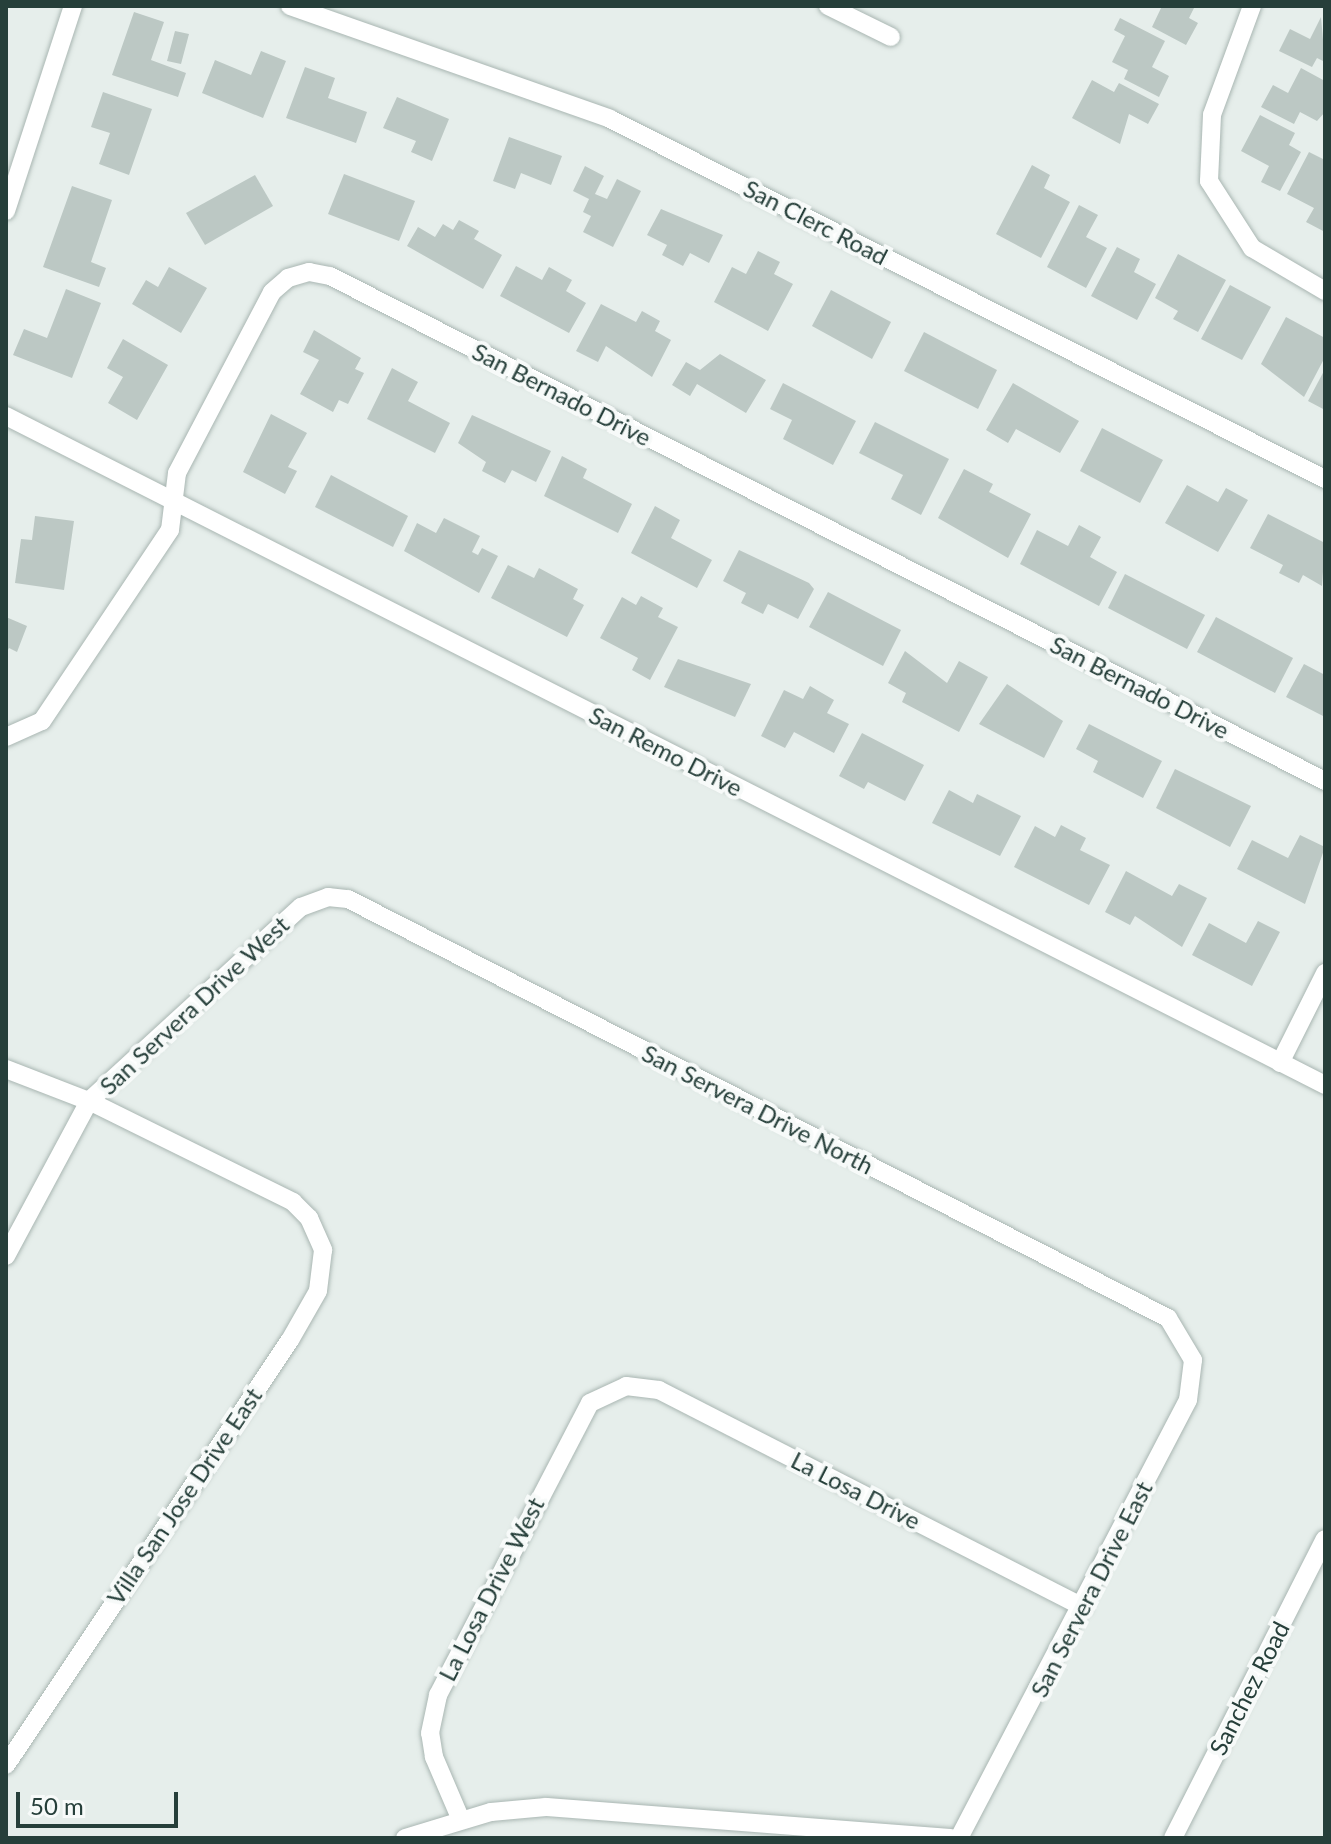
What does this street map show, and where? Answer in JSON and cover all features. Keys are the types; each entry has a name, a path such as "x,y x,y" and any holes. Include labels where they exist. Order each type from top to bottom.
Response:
{"street":[{"path":"6,211 73,6"},
{"name":"San Clerc Road","path":"290,6 610,119 1325,479"},
{"path":"828,6 891,37"},
{"path":"1252,6 1212,115 1209,181 1232,224 1269,261 1325,291"},
{"name":"San Bernado Drive","path":"6,737 42,721 170,530 177,473 272,292 288,278 330,276 1325,781"},
{"name":"San Remo Drive","path":"6,416 1325,1085"},
{"name":"San Servera Drive West","path":"6,1256 89,1101 301,907 328,897"},
{"name":"San Servera Drive North","path":"328,897 348,899 981,1221 1168,1318 1182,1333"},
{"path":"1280,1063 1325,973"},
{"path":"6,1069 89,1101"},
{"name":"Villa San Jose Drive East","path":"6,1765 309,1308 322,1279 323,1250 309,1218 293,1202 89,1101"},
{"name":"San Servera Drive East","path":"959,1838 1083,1607 1188,1400 1193,1360 1182,1333"},
{"name":"La Losa Drive","path":"626,1386 659,1390 1083,1607"},
{"name":"La Losa Drive West","path":"461,1820 434,1757 430,1733 438,1695 590,1403 626,1386"},
{"name":"Sanchez Road","path":"1173,1838 1325,1539"},
{"path":"405,1838 461,1820 546,1807 951,1838"}],"building":[{"path":"1162,6 1195,6 1189,18 1198,23 1186,45 1152,27"},
{"path":"134,12 164,22 151,60 186,73 178,97 112,75"},
{"path":"1321,17 1325,62 1317,58 1312,67 1279,51 1290,29 1310,39"},
{"path":"1120,18 1165,41 1152,67 1169,76 1159,97 1124,79 1128,70 1112,62 1125,36 1114,30"},
{"path":"175,31 189,34 181,64 167,61"},
{"path":"261,51 286,61 263,118 202,93 215,60 251,75"},
{"path":"305,67 335,78 328,98 367,112 356,143 286,118"},
{"path":"1301,68 1325,81 1325,112 1317,121 1300,112 1294,124 1261,107 1273,85 1288,93"},
{"path":"1092,80 1114,92 1119,83 1159,104 1148,124 1129,114 1120,144 1072,118"},
{"path":"103,92 152,109 129,175 99,164 110,133 91,127"},
{"path":"397,97 449,119 432,161 411,152 416,141 383,128"},
{"path":"1260,115 1295,133 1289,145 1301,152 1280,191 1261,182 1269,166 1241,151"},
{"path":"509,137 562,156 551,185 521,173 515,189 493,181"},
{"path":"1309,152 1325,160 1325,232 1306,222 1314,208 1287,194"},
{"path":"1032,165 1050,175 1044,188 1070,202 1041,258 996,234"},
{"path":"585,166 604,176 595,194 607,199 617,179 641,191 613,247 583,232 591,216 583,212 589,199 573,191"},
{"path":"344,174 415,201 399,241 328,214"},
{"path":"255,175 273,206 205,245 186,213"},
{"path":"72,186 112,200 91,262 106,268 99,287 43,267"},
{"path":"1079,205 1098,215 1086,237 1107,248 1086,288 1047,267"},
{"path":"661,209 723,235 709,263 690,253 683,266 662,255 667,245 647,235"},
{"path":"459,220 479,231 474,239 502,255 483,289 407,246 418,227 435,237 443,224 453,230"},
{"path":"1117,247 1140,259 1134,272 1156,284 1137,320 1091,296"},
{"path":"758,251 780,262 774,274 793,284 768,331 714,302 732,267 746,274"},
{"path":"1178,254 1226,280 1198,332 1173,319 1178,311 1155,298"},
{"path":"516,266 542,280 549,267 572,280 566,291 586,303 569,333 500,296"},
{"path":"169,267 207,288 181,333 132,304 146,280 158,287"},
{"path":"1230,285 1271,307 1242,360 1201,339"},
{"path":"66,289 101,303 72,378 13,355 24,329 47,338"},
{"path":"831,290 891,322 872,359 812,326"},
{"path":"601,304 636,322 642,311 660,321 655,331 671,340 652,377 606,346 598,362 576,351"},
{"path":"1286,317 1325,338 1325,357 1304,397 1261,364"},
{"path":"314,330 361,358 355,369 364,373 348,404 339,400 333,412 300,394 319,360 303,352"},
{"path":"924,332 997,370 978,409 904,371"},
{"path":"123,339 168,365 137,420 108,403 123,377 107,368"},
{"path":"720,354 766,380 746,413 697,384 690,396 672,385 686,362 700,370"},
{"path":"392,368 418,382 408,401 450,423 435,453 367,419"},
{"path":"1325,369 1325,410 1308,401"},
{"path":"783,383 856,421 833,465 783,439 792,420 770,409"},
{"path":"1013,383 1079,421 1060,453 1016,429 1008,443 986,430"},
{"path":"271,414 307,433 288,467 297,471 285,494 243,472"},
{"path":"472,415 551,451 536,482 512,470 505,483 482,471 486,462 458,443"},
{"path":"875,422 949,459 921,515 891,499 903,475 859,453"},
{"path":"1102,428 1163,460 1140,503 1080,471"},
{"path":"562,456 587,469 583,478 632,504 618,533 544,496"},
{"path":"964,469 993,484 989,492 1031,514 1008,558 938,518"},
{"path":"331,475 408,516 393,547 315,507"},
{"path":"1187,485 1218,502 1226,488 1248,500 1218,552 1165,523"},
{"path":"655,506 680,520 671,538 712,560 697,588 631,553"},
{"path":"1268,514 1325,543 1322,586 1303,575 1299,583 1279,573 1283,565 1250,548"},
{"path":"35,516 74,521 64,590 15,583 21,539 32,540"},
{"path":"444,518 480,536 472,552 478,555 482,548 498,556 479,593 404,551 417,523 436,533"},
{"path":"1079,525 1101,537 1090,557 1117,572 1099,606 1020,564 1037,530 1068,546"},
{"path":"739,550 809,583 814,589 798,619 768,604 763,614 741,603 746,593 723,581"},
{"path":"508,565 534,578 539,568 578,589 573,599 584,605 567,637 491,598"},
{"path":"1125,574 1205,615 1187,649 1108,608"},
{"path":"828,592 901,630 883,666 809,627"},
{"path":"641,596 663,608 658,617 678,627 650,680 632,670 638,658 600,638 622,597 636,605"},
{"path":"6,617 27,626 17,652 9,648 6,654"},
{"path":"1216,617 1293,658 1275,693 1197,652"},
{"path":"905,651 947,683 959,661 988,677 959,732 902,702 906,693 888,683"},
{"path":"678,659 751,684 735,717 664,687"},
{"path":"1304,664 1325,675 1325,717 1286,697"},
{"path":"1007,684 1063,721 1044,758 979,724"},
{"path":"810,686 834,700 827,713 849,724 834,753 794,732 785,748 761,736 784,690 803,699"},
{"path":"1089,724 1162,761 1143,798 1093,772 1098,761 1076,749"},
{"path":"862,733 924,765 905,801 868,782 864,789 839,776"},
{"path":"1175,769 1251,806 1230,847 1156,808"},
{"path":"949,790 973,803 977,794 1021,816 1000,856 932,823"},
{"path":"1061,825 1086,838 1080,850 1110,865 1089,905 1014,867 1035,826 1055,837"},
{"path":"1300,835 1325,847 1305,904 1237,869 1252,840 1288,858"},
{"path":"1126,871 1172,896 1179,884 1207,898 1182,947 1135,916 1130,925 1105,912"},
{"path":"1258,921 1280,932 1252,986 1192,955 1209,923 1246,943"}]}
